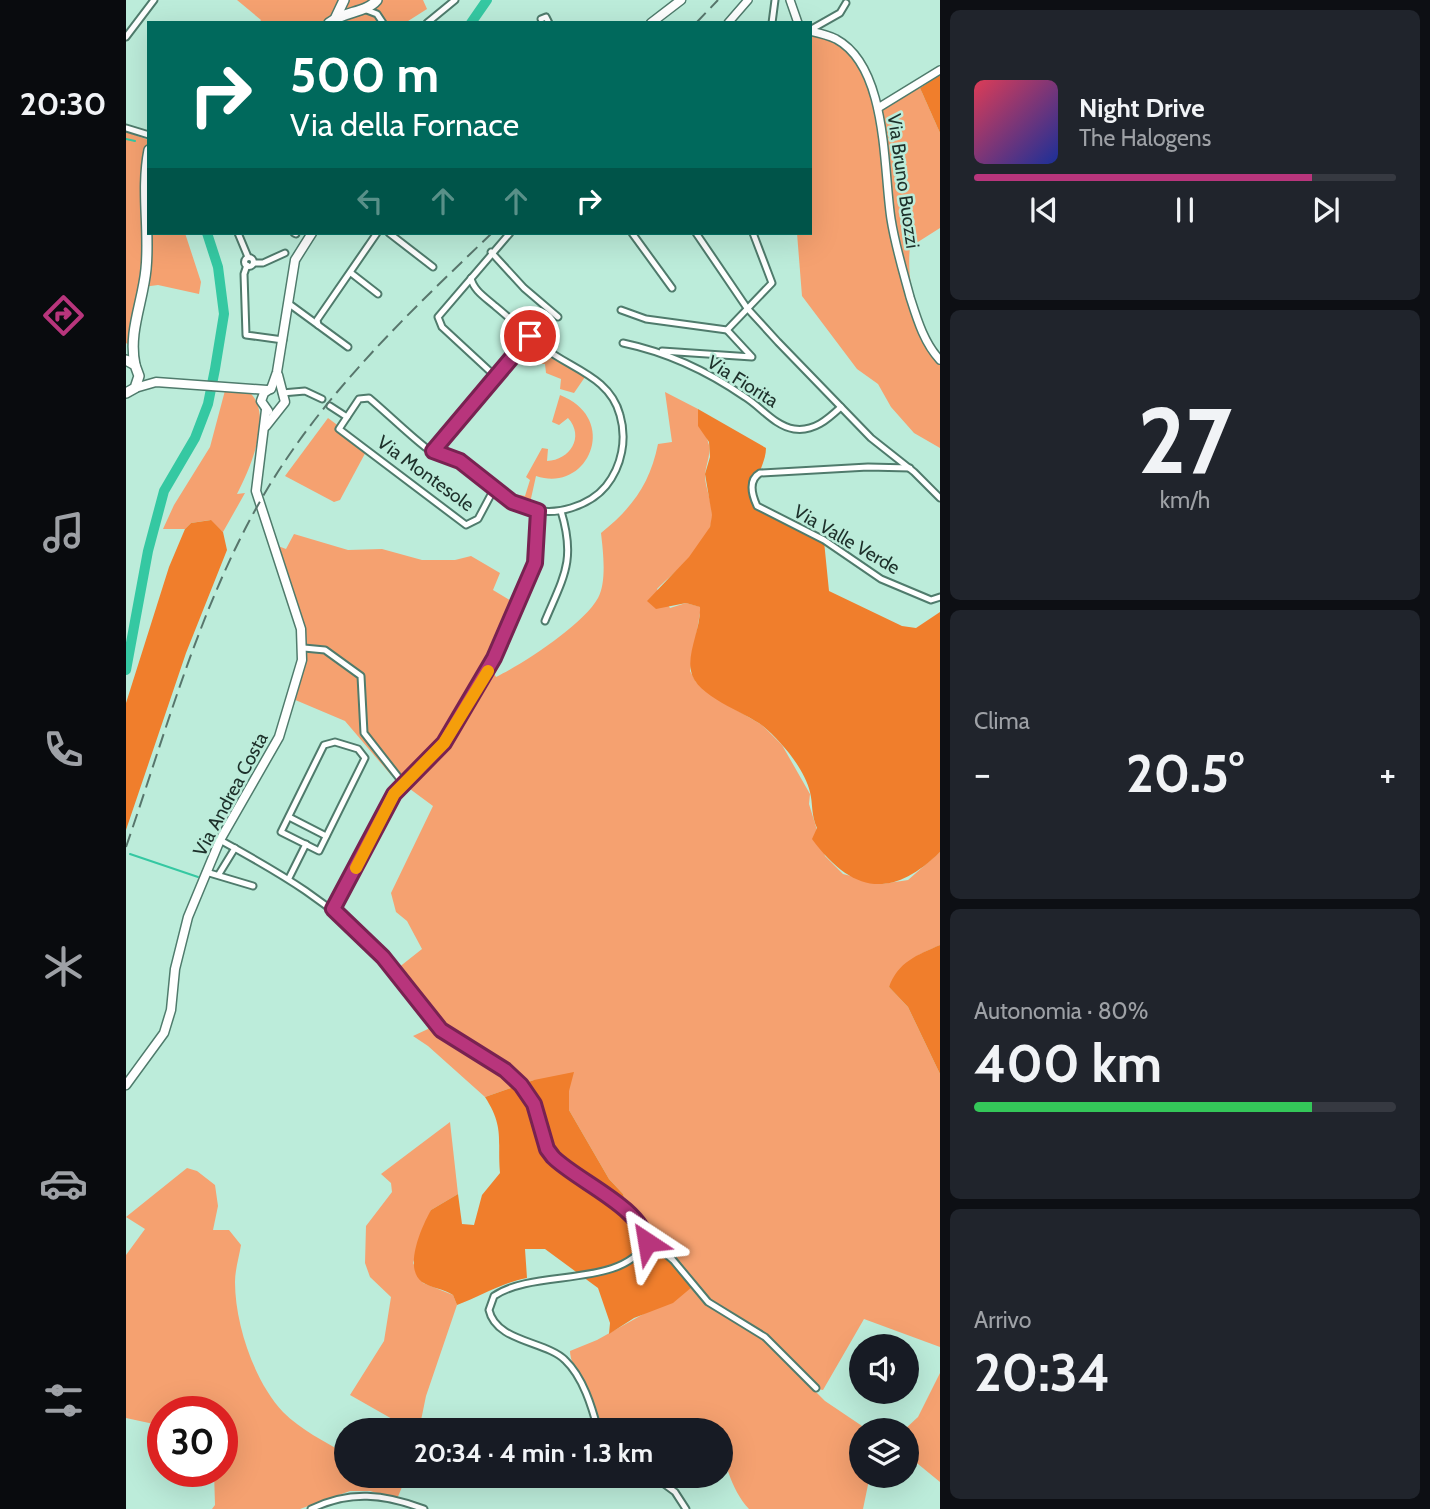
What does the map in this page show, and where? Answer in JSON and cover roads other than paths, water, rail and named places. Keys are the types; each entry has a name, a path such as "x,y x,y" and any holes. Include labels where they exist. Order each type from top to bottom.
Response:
{"main road":[{"path":"332,20 345,0 361,9"},
{"path":"332,20 377,0"},
{"path":"654,21 681,0"},
{"path":"126,353 131,343 146,270 147,176"},
{"path":"261,401 275,391 288,303 290,254 298,237"},
{"path":"131,343 133,366 129,392 156,382 275,391"},
{"path":"133,366 156,382"},
{"path":"248,388 270,411"},
{"name":"Via Andrea Costa","path":"126,1085 155,1046 169,1017 180,942 220,840 279,737 304,648 301,629 256,491 270,411 284,405 275,391"}],"street":[{"path":"126,37 153,0"},
{"path":"377,0 377,14 382,21"},
{"path":"430,21 455,0"},
{"path":"730,21 748,0"},
{"path":"772,21 775,0"},
{"path":"790,0 797,21"},
{"name":"Via Bruno Buozzi","path":"812,29 840,13 846,2"},
{"path":"361,9 377,14"},
{"path":"541,19 546,17 548,21"},
{"name":"Via Bruno Buozzi","path":"812,31 838,40 854,55 870,81 877,108 897,250 915,314 924,337 940,360"},
{"path":"877,108 940,70"},
{"path":"126,128 147,134"},
{"path":"239,235 250,262 244,274 246,335 283,340"},
{"path":"318,325 317,320 376,235"},
{"path":"392,235 433,267"},
{"path":"495,376 439,320 440,312 508,235"},
{"path":"633,235 672,288"},
{"path":"697,235 747,308 871,438 910,468 940,498"},
{"path":"727,330 772,283 754,235"},
{"path":"491,252 524,288 558,317"},
{"path":"250,262 263,263 290,254"},
{"path":"351,273 378,294"},
{"path":"330,406 347,417 359,399 369,398 433,451 460,461 515,504 538,511 561,511 587,501 611,480 622,451 622,421 616,405 600,383 553,354 530,336 484,297 471,278"},
{"path":"288,303 348,347"},
{"path":"621,310 646,319 727,330 752,358 655,350"},
{"path":"433,451 530,336"},
{"name":"Via Fiorita","path":"623,343 655,350 745,397 787,427 800,429 817,426 841,407"},
{"path":"275,391 305,391 322,399"},
{"name":"Via Montesole","path":"347,417 339,429 466,525 478,519 494,489"},
{"name":"Via Valle Verde","path":"910,468 858,467 760,473 754,477 752,485 757,506 824,540 895,586 931,600 940,597"},
{"path":"333,909 394,794 444,743 494,658 535,563 538,511"},
{"path":"545,621 569,554 569,534 561,511"},
{"path":"304,648 326,650 361,676 364,733 403,783"},
{"path":"342,742 358,749 363,754 364,762 326,836 319,851 281,832 324,745 342,742"},
{"path":"289,817 326,836"},
{"path":"220,840 289,878 333,909 383,957 441,1030 515,1078 534,1104 547,1149 553,1157 625,1210 646,1237 673,1260 708,1302 765,1337 816,1388"},
{"path":"289,878 306,844"},
{"path":"219,874 234,848"},
{"path":"206,872 253,886"},
{"path":"595,1418 569,1364 557,1354 507,1331 490,1316 491,1303 494,1296 510,1288 599,1272 621,1265 645,1246 646,1237"},
{"path":"670,1488 686,1509"},
{"path":"311,1509 357,1494 390,1498 424,1509"}],"waterway":[{"path":"472,21 487,0"},
{"path":"126,139 135,141"},
{"path":"126,670 148,551 164,491 195,438 208,404 215,369 224,314 218,267 208,235"},
{"path":"130,854 198,877"}],"railway":[{"path":"698,21 718,0"},
{"path":"126,847 173,705 208,611 227,565 274,478 348,379 404,319 490,235"}]}
